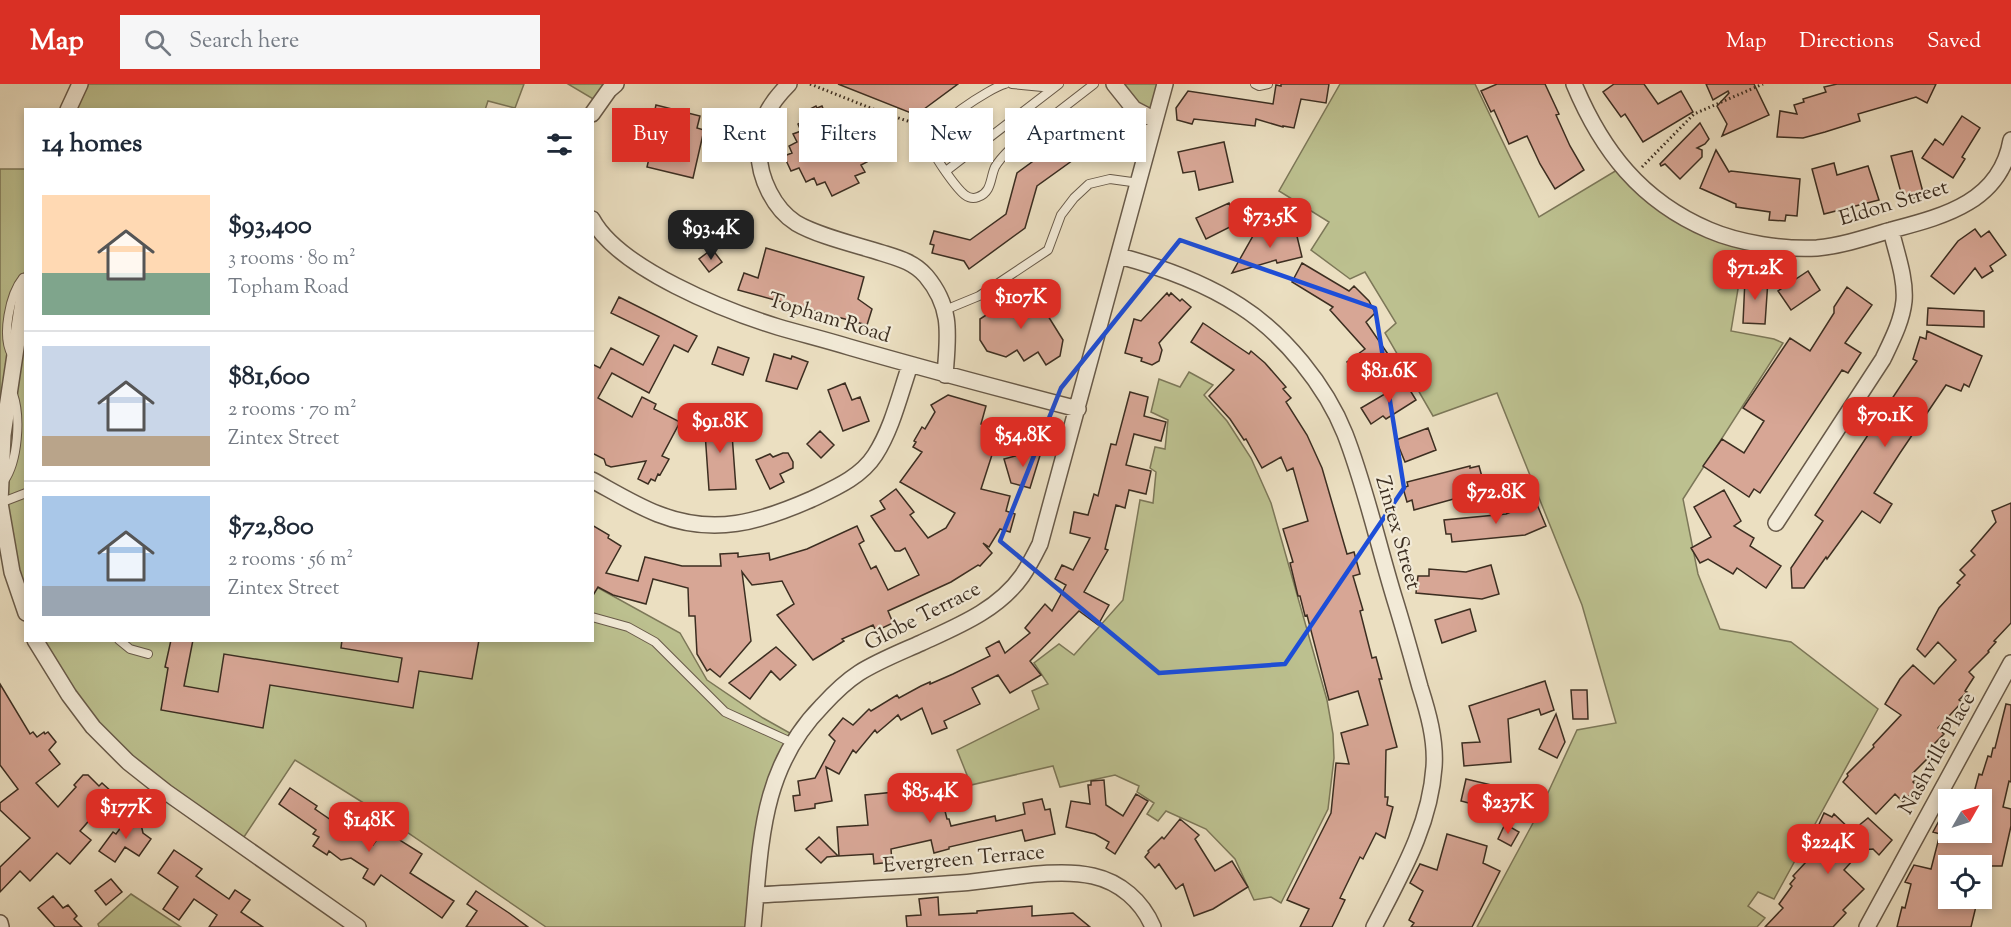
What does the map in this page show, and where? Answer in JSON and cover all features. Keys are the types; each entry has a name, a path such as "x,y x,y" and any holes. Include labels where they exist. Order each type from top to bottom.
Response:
{"street":[{"path":"69,108 80,84"},
{"path":"594,111 616,84"},
{"path":"789,84 770,106 760,131 759,159 766,187 777,204 795,222 908,261 925,275 945,310 948,328 945,375"},
{"path":"1114,84 1134,109 1155,120"},
{"name":"Globe Terrace","path":"753,927 764,818 770,793 793,743 809,719 839,688 860,673 971,619 995,604 1023,575 1040,544 1165,84"},
{"name":"Eldon Street","path":"1574,84 1600,136 1622,167 1653,196 1683,216 1710,230 1744,241 1770,245 1817,248 1937,218 1981,194 2002,166 2008,155 2011,140"},
{"name":"Topham Road","path":"594,222 604,236 629,259 697,295 777,327 945,375 1078,409"},
{"path":"1776,523 1883,358 1895,334 1904,300 1903,282 1891,230"},
{"name":"Zintex Street","path":"1119,256 1181,276 1213,290 1242,307 1299,359 1320,387 1345,433 1363,486 1413,660 1430,720 1433,743 1434,766 1421,832 1374,927"},
{"path":"24,294 3,435 0,503 6,573 24,609"},
{"path":"594,481 659,515 699,525 760,520 841,484 859,473 868,464 876,453 891,420 910,365"},
{"path":"36,642 69,695 93,727 128,762 166,792 358,927"},
{"name":"Nashville Place","path":"1867,927 2011,663"},
{"name":"Evergreen Terrace","path":"756,895 963,883 1065,873 1093,876 1120,887 1138,901 1153,927"}],"lane":[{"path":"966,108 994,88 1005,84"},
{"path":"1012,84 1056,86"},
{"path":"940,162 965,195 975,199 980,197 988,189 999,160 1010,149 1094,84"},
{"path":"1255,84 1259,86 1268,84"},
{"path":"946,171 1056,86"},
{"path":"945,310 979,296 1048,250 1061,215 1089,184 1110,178 1138,183"},
{"path":"14,357 9,350 7,339 10,313 16,286 24,276"},
{"path":"0,503 24,494"},
{"path":"594,618 628,627 656,642 725,712 793,743"},
{"path":"121,642 130,649 148,654"}],"path":[{"path":"810,84 909,122"},
{"path":"1632,177 1694,114 1763,84"}],"highlighted area":[{"path":"1180,240 1375,308 1404,488 1285,664 1159,673 1000,541 1061,388"}],"green space":[{"path":"80,84 524,84 515,108 488,101 486,108 70,108"},
{"path":"568,84 617,84 600,103"},
{"path":"1112,84 1166,84 1156,121 1146,113 1146,108 1141,108"},
{"path":"1340,84 1475,84 1539,217 1622,167 1653,196 1746,241 1731,331 1774,339 1783,343 1683,499 1698,574 1720,629 1791,642 1878,709 1774,899 1758,892 1748,906 1765,918 1757,927 1477,927 1540,810 1577,730 1616,723 1582,605 1497,393 1433,416 1385,333 1396,323 1365,272 1350,279 1311,250 1329,222 1279,191"},
{"path":"0,169 24,169 24,290 17,347 24,347 24,607 0,486"},
{"path":"1189,372 1213,385 1204,395 1227,421 1251,458 1271,503 1327,700 1333,734 1334,758 1328,809 1281,903 1271,897 1254,900 1235,859 1206,829 1166,811 1158,821 1147,814 1154,803 1137,792 1139,786 1115,775 1060,787 1053,766 971,785 957,750 1039,709 1032,691 1048,684 1034,663 1059,644 1074,655 1123,600 1140,500 1153,503 1156,472 1150,468 1155,447 1165,449 1168,420 1151,412 1159,379 1180,387"},
{"path":"594,586 680,633 707,680 763,718 797,737 781,766 753,927 546,927 370,807 295,760 240,843 128,762 37,642 594,642"},
{"path":"131,894 181,927 99,927 98,924"}],"building":[{"path":"838,84 958,84 925,108 909,108 909,112"},
{"path":"1281,84 1329,84 1326,103 1301,99 1294,128 1256,119 1255,126 1194,119 1192,124 1177,120 1176,108 1188,91 1273,104 1276,85 1281,86"},
{"path":"1497,84 1545,84 1570,146 1584,170 1555,189 1527,136 1509,144 1494,110 1491,112 1481,91"},
{"path":"1614,84 1644,84 1658,104 1681,91 1693,112 1643,142 1625,114 1621,117 1603,92"},
{"path":"1706,84 1754,84 1769,115 1722,136 1727,124 1717,106 1729,93 1728,91 1713,100"},
{"path":"1837,84 1936,84 1927,103 1916,97 1858,114 1860,121 1825,132 1803,138 1777,137 1780,111 1797,114 1794,105 1804,102 1803,99 1826,92 1824,87"},
{"path":"690,114 700,116 697,128 702,129 702,139 693,178 647,167 648,162 690,162"},
{"path":"1962,116 1980,128 1962,157 1965,159 1953,178 1922,158 1935,139 1943,145"},
{"path":"1700,123 1709,139 1697,148 1702,150 1702,157 1680,179 1665,164 1661,166 1660,164"},
{"path":"799,132 799,162 867,162 861,165 865,172 855,176 859,183 832,196 825,182 817,185 814,178 806,182 799,168 791,171 787,162 787,155 792,153 789,146 797,142 793,134"},
{"path":"1224,142 1233,182 1199,190 1195,171 1183,173 1178,152"},
{"path":"1716,150 1729,172 1800,179 1797,216 1786,215 1785,221 1769,220 1770,212 1736,207 1736,204 1700,188"},
{"path":"1912,151 1924,196 1903,200 1891,156"},
{"path":"1032,162 1070,162 1037,186 1025,228 969,269 964,261 932,253 934,245 930,244 934,231 970,240 1006,214 1017,173"},
{"path":"1834,163 1837,175 1868,166 1879,200 1824,214 1812,169"},
{"path":"1229,203 1232,211 1239,209 1244,220 1206,239 1196,218"},
{"path":"1262,220 1266,235 1295,228 1302,257 1277,263 1276,260 1232,273"},
{"path":"1975,229 1981,237 1989,231 2006,255 1990,266 1993,271 1982,278 1975,268 1954,294 1931,276 1958,241"},
{"path":"766,248 864,277 858,299 872,309 867,325 738,290 744,273 758,278"},
{"path":"712,249 722,262 709,272 699,259"},
{"path":"1302,263 1349,291 1354,286 1369,301 1375,313 1366,322 1390,357 1364,375 1360,369 1354,372 1347,362 1365,349 1330,310 1333,307 1292,282"},
{"path":"1808,271 1820,290 1791,310 1778,291"},
{"path":"1745,279 1768,280 1765,324 1743,323"},
{"path":"1030,287 1063,340 1060,356 1046,365 1038,352 1024,361 1017,350 1006,357 987,351 980,340 980,319"},
{"path":"1847,287 1872,305 1845,343 1861,353 1848,373 1842,370 1760,493 1754,489 1749,497 1703,466 1722,439 1744,453 1764,421 1743,408 1790,338 1810,351"},
{"path":"1167,293 1169,296 1171,293 1180,301 1182,299 1191,307 1159,343 1162,350 1159,361 1152,365 1141,361 1142,358 1125,353 1134,319 1141,321"},
{"path":"619,297 697,336 688,352 674,345 649,393 612,373 598,398 632,417 642,397 656,404 654,409 680,422 662,456 669,459 655,481 651,479 648,484 638,479 646,461 611,467 606,465 604,459 594,454 594,365 600,368 611,348 643,365 659,336 611,313"},
{"path":"1928,308 1984,311 1984,327 1927,325"},
{"path":"1203,323 1249,354 1251,351 1286,387 1283,389 1291,398 1286,402 1307,435 1322,468 1347,554 1354,552 1360,574 1353,576 1363,610 1360,611 1372,658 1376,657 1382,679 1379,679 1397,747 1386,750 1385,797 1388,797 1387,805 1393,807 1385,838 1376,833 1363,859 1360,857 1340,898 1345,900 1332,927 1300,927 1309,909 1287,900 1331,813 1336,763 1349,764 1341,733 1368,725 1358,691 1329,700 1307,615 1305,616 1300,596 1298,596 1290,563 1293,562 1283,529 1308,521 1293,468 1287,471 1281,457 1262,468 1246,439 1244,440 1230,419 1209,396 1234,370 1191,342"},
{"path":"1927,331 1982,356 1969,387 1964,384 1961,391 1946,385 1900,453 1874,493 1892,504 1880,523 1862,511 1804,588 1792,588 1791,568 1823,521 1815,515 1917,361 1913,359 1920,337 1926,339"},
{"path":"718,347 749,358 743,375 712,364"},
{"path":"774,354 791,359 792,356 808,362 797,389 766,381"},
{"path":"1405,382 1416,400 1386,419 1383,416 1371,424 1361,408"},
{"path":"845,383 852,400 860,397 869,421 843,431 828,390"},
{"path":"1130,392 1148,397 1144,416 1166,422 1161,441 1134,434 1126,465 1151,471 1146,494 1129,490 1125,508 1116,505 1105,549 1108,550 1084,592 1109,605 1098,625 1079,611 1030,661 1041,675 1010,693 998,675 972,688 980,704 944,721 947,728 932,734 922,708 901,720 898,715 877,733 875,730 856,753 853,750 839,774 826,767 832,801 815,804 815,808 795,811 793,796 800,795 798,781 815,778 835,741 829,735 843,718 853,725 869,709 871,711 897,695 899,698 990,656 986,648 999,641 1005,653 1030,633 1025,628 1045,604 1052,611 1066,585 1055,579 1062,565 1073,570 1090,538 1070,533 1074,512 1088,515 1094,494 1098,496 1111,444 1116,445"},
{"path":"948,395 986,406 981,424 1000,430 981,489 1010,496 1006,511 1015,514 1010,532 1000,529 989,547 983,543 992,553 980,566 888,611 893,623 876,631 873,625 842,639 844,641 813,660 777,615 794,604 782,581 752,585 742,572 751,641 720,677 710,669 707,671 697,654 695,616 689,616 688,588 653,579 646,604 613,595 598,587 594,594 594,526 621,546 606,573 638,581 645,557 682,566 721,566 720,554 738,553 738,557 769,553 770,560 807,549 857,526 864,541 859,544 871,569 876,566 888,590 919,575 905,548 895,551 871,516 885,509 880,501 896,489 914,512 910,515 928,538 946,528 955,513 900,482 922,452 913,447 916,442 914,441 922,427 925,429 935,412 931,405"},
{"path":"704,418 717,418 717,421 731,420 736,489 709,490"},
{"path":"1428,428 1436,450 1405,462 1396,440"},
{"path":"820,431 834,445 821,458 807,444"},
{"path":"1042,449 1030,488 1011,483 1004,459"},
{"path":"788,453 793,462 793,468 780,474 784,482 770,489 756,460 770,454 773,457"},
{"path":"1470,466 1470,468 1479,466 1484,484 1477,486 1479,492 1414,510 1412,500 1407,502 1403,488 1408,486 1407,482"},
{"path":"1724,490 1741,521 1734,526 1754,538 1750,546 1781,566 1766,588 1737,568 1733,574 1708,559 1700,563 1691,548 1711,537 1694,507"},
{"path":"1536,502 1546,526 1525,535 1452,542 1451,534 1446,534 1444,520 1506,514"},
{"path":"2011,503 2011,623 1994,641 1996,642 1989,652 1969,672 1974,677 1965,691 1967,692 1959,700 1962,702 1938,728 1944,734 1928,750 1932,754 1913,773 1917,777 1913,782 1918,787 1903,802 1895,794 1876,814 1843,782 1847,774 1901,715 1885,704 1900,679 1913,665 1934,684 1956,660 1938,642 1925,657 1917,649 1939,608 1960,585 1957,583 1965,575 1960,570 1975,555 1971,551 1996,522 1992,511"},
{"path":"1491,565 1499,594 1482,599 1416,593 1418,576 1429,576 1429,569 1466,572"},
{"path":"1470,609 1476,631 1442,643 1435,620"},
{"path":"171,642 193,642 184,686 218,692 224,654 398,682 402,658 341,648 342,642 479,642 472,679 419,671 413,708 270,685 263,728 161,710 168,668 165,667"},
{"path":"776,647 796,665 780,680 771,671 750,699 729,683"},
{"path":"1545,681 1554,710 1541,715 1539,709 1508,719 1511,762 1464,766 1462,743 1480,742 1469,706"},
{"path":"0,684 30,734 33,732 37,737 48,732 56,742 49,750 60,764 36,783 58,807 76,787 74,785 83,775 88,775 99,786 102,783 113,793 80,831 91,840 70,864 57,853 30,881 20,871 0,892 0,867 30,838 0,810 0,803 18,789 0,765"},
{"path":"1571,690 1587,690 1588,719 1573,719"},
{"path":"2006,704 2011,705 2011,782 2009,781 2003,807 2011,809 2011,826 2002,866 1992,866 1992,855 1938,855 1938,909 1975,909 1971,927 1897,927 1911,884 1905,882 1914,865 1931,869 1938,842 1992,843 1992,789 1975,789 1979,774 1982,775 1988,756 1991,757 1993,748 1995,748"},
{"path":"1556,714 1565,742 1557,758 1539,749"},
{"path":"937,779 947,819 951,826 995,816 996,821 1025,814 1023,803 1042,799 1045,810 1050,809 1055,834 1025,841 1022,830 949,847 949,849 934,853 931,840 891,849 892,862 874,864 873,854 839,856 837,827 868,825 865,795 905,791 904,787"},
{"path":"1466,779 1500,787 1495,810 1461,801"},
{"path":"1104,780 1106,805 1123,816 1136,794 1148,801 1115,854 1106,848 1109,842 1095,834 1066,827 1071,801 1090,804 1088,785 1091,785 1091,781"},
{"path":"290,788 317,806 315,809 347,831 349,828 373,845 385,828 422,854 410,873 454,901 442,918 381,875 374,885 363,878 368,869 351,858 341,860 329,851 327,855 313,846 319,837 313,834 316,830 279,804"},
{"path":"1824,813 1832,817 1834,814 1852,831 1868,818 1892,840 1879,855 1873,849 1862,850 1844,870 1864,889 1843,910 1846,913 1833,927 1765,927 1783,908 1779,904 1792,886 1790,884 1795,878 1793,876 1806,862 1803,859 1823,838 1817,829"},
{"path":"131,814 140,820 143,833 151,839 139,856 125,847 115,862 99,851 113,832 116,834"},
{"path":"1180,819 1199,835 1195,839 1215,871 1232,861 1248,887 1213,909 1194,916 1183,884 1176,889 1159,864 1155,868 1145,857 1148,851 1162,837 1164,839"},
{"path":"1938,823 1938,833 1933,832"},
{"path":"1505,824 1519,832 1511,846 1498,839"},
{"path":"1447,834 1487,846 1483,863 1500,871 1472,927 1411,927 1414,923 1409,920 1423,891 1410,883 1420,864 1437,870"},
{"path":"819,837 838,856 827,857 821,863 806,849"},
{"path":"174,850 202,869 196,876 229,899 235,890 250,900 241,912 263,927 209,927 217,915 194,899 179,920 163,909 178,887 158,873"},
{"path":"111,879 122,892 106,905 95,891"},
{"path":"476,891 528,927 466,927 477,911 467,904"},
{"path":"53,896 63,908 68,905 77,916 74,919 82,927 55,927 38,908"},
{"path":"938,897 939,915 1032,906 1032,916 1073,913 1090,927 907,927 906,916 921,915 919,899"}]}
